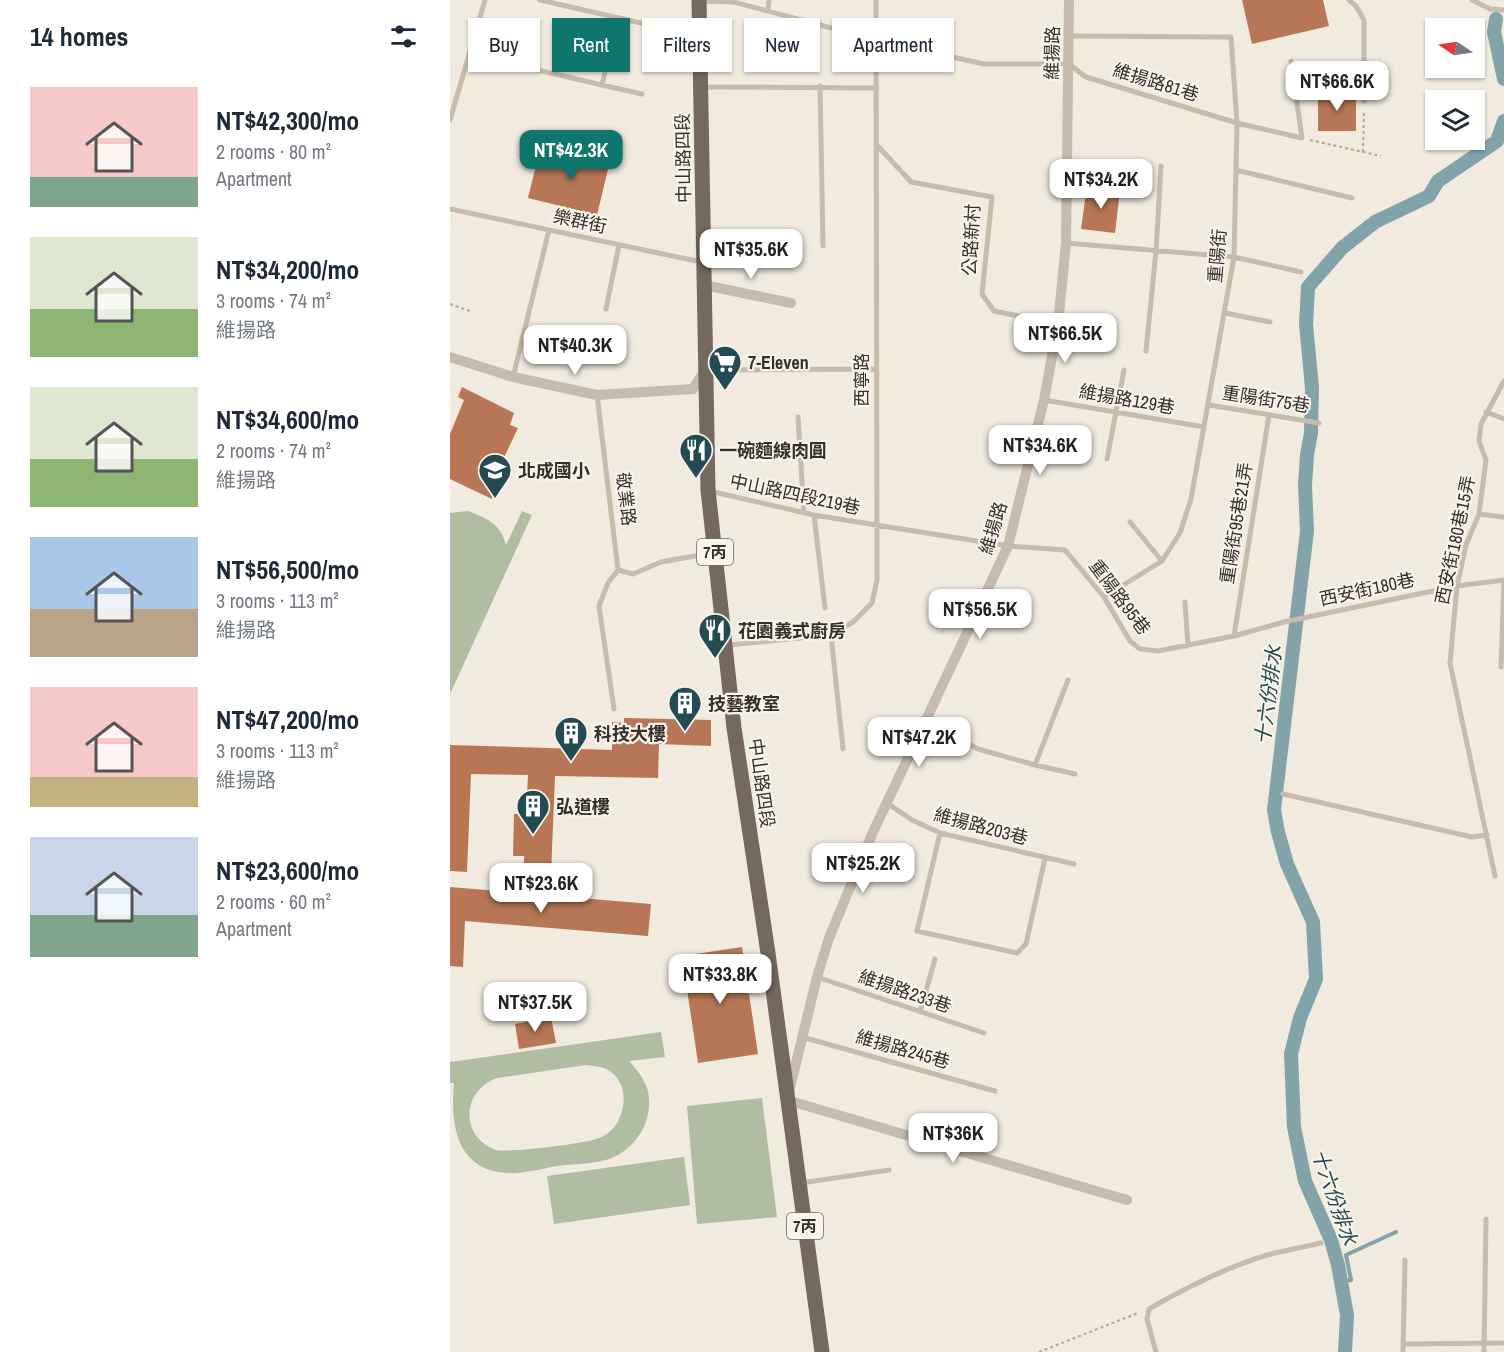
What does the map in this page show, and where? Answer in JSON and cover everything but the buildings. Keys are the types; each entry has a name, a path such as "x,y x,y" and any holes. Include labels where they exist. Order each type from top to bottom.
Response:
{"main road":[{"name":"中山路四段","path":"699,1 699,18"},
{"name":"中山路四段","path":"700,72 708,490 734,728 822,1352"}],"street":[{"name":"維揚路","path":"788,1100 817,977 834,927 873,831 1008,546 1044,400 1058,324 1066,243 1069,0"},
{"path":"705,285 791,303"},
{"path":"450,357 513,377 597,395 693,389 705,370"},
{"path":"788,1100 1127,1200"}],"lane":[{"path":"480,18 485,0"},
{"path":"540,0 618,18"},
{"path":"768,12 770,0"},
{"name":"西寧路","path":"876,0 876,18"},
{"path":"1349,0 1356,6 1364,20 1364,101"},
{"path":"1472,0 1490,9 1504,10"},
{"path":"699,1 734,2 832,29"},
{"name":"重陽街","path":"1069,36 1231,37 1236,123 1234,257 1191,499 1180,533 1162,561 1104,597"},
{"path":"450,120 468,57"},
{"path":"954,57 984,64 1069,64"},
{"path":"1291,61 1302,138"},
{"name":"維揚路81巷","path":"1069,64 1086,77 1236,123 1302,138"},
{"path":"540,71 642,94"},
{"path":"602,85 605,72"},
{"name":"西寧路","path":"726,645 831,635 854,622 872,603 877,580 875,525 876,72"},
{"path":"701,87 876,88"},
{"path":"820,87 823,246"},
{"name":"公路新村","path":"876,144 910,183 992,197 982,294 994,311 1058,324"},
{"path":"1146,351 1156,251 1161,166"},
{"path":"1236,170 1352,198"},
{"name":"樂群街","path":"450,209 704,263"},
{"path":"513,377 549,230"},
{"path":"1066,243 1234,257 1301,272"},
{"path":"606,309 618,245"},
{"path":"1224,314 1270,322"},
{"path":"705,370 876,369"},
{"path":"1107,459 1124,370"},
{"path":"1504,381 1486,412 1504,419"},
{"name":"敬業路","path":"597,395 618,570"},
{"name":"維揚路129巷","path":"1044,400 1204,427"},
{"name":"重陽街75巷","path":"1209,405 1319,423"},
{"name":"西安街180巷15弄","path":"1486,412 1481,424 1479,441 1486,460 1479,514 1466,545 1457,586 1450,663 1496,876"},
{"name":"重陽街95巷21弄","path":"1234,636 1269,415"},
{"path":"798,417 804,513"},
{"name":"中山路四段219巷","path":"708,490 814,515 1008,546"},
{"path":"1479,514 1504,518"},
{"path":"814,515 825,608"},
{"path":"1130,522 1162,561"},
{"name":"重陽路95巷","path":"1008,546 1065,550 1104,597 1130,641 1140,649 1158,651 1234,636 1284,622"},
{"path":"614,709 599,606 608,583 618,570 633,574 661,562 715,553"},
{"path":"1501,667 1504,580"},
{"name":"西安街180巷","path":"1284,622 1457,586 1504,580"},
{"path":"1185,602 1188,645"},
{"path":"831,635 843,749"},
{"path":"1035,765 1068,680"},
{"path":"926,721 978,749 1075,774"},
{"path":"1283,794 1472,837 1486,834"},
{"name":"維揚路203巷","path":"887,803 912,820 940,833 1074,864"},
{"path":"940,833 917,931 1017,953 1026,944 1045,858"},
{"path":"920,1012 935,959"},
{"name":"維揚路233巷","path":"817,977 984,1033"},
{"name":"維揚路245巷","path":"802,1037 995,1091"},
{"path":"799,1183 889,1170"},
{"path":"1484,1352 1486,1219"},
{"path":"1156,1352 1147,1319 1149,1309 1180,1290 1232,1268 1270,1255 1321,1243"},
{"path":"1404,1352 1405,1260"},
{"path":"1404,1344 1504,1343"}],"path":[{"path":"1363,152 1364,101"},
{"path":"1302,138 1381,156"},
{"path":"450,304 470,311"},
{"path":"1039,1352 1149,1309"}],"green space":[{"path":"468,511 497,527 506,545 522,511 532,515 450,694 450,513"},
{"path":"661,1032 665,1057 629,1061 647,1088 649,1111 646,1122 635,1141 617,1156 588,1163 513,1173 490,1170 477,1164 467,1155 460,1143 454,1115 454,1083 450,1083 450,1062","holes":["586,1065 608,1070 622,1087 624,1102 620,1116 615,1126 605,1135 576,1143 503,1151 484,1144 476,1135 471,1125 470,1114 477,1092 485,1084 497,1078"]},
{"path":"762,1098 777,1217 697,1224 687,1106"},
{"path":"684,1157 690,1205 554,1224 547,1176"}],"waterway":[{"name":"十六份排水","path":"1496,19 1494,32 1504,79"},
{"name":"十六份排水","path":"1345,1352 1347,1315 1338,1265 1331,1240 1305,1181 1294,1127 1291,1054 1300,1018 1316,979 1313,922 1287,864 1274,810 1307,531 1305,485 1311,433 1312,388 1306,324 1308,287 1342,248 1375,222 1429,196 1438,181 1497,141 1504,121"},
{"path":"1341,1282 1351,1280 1346,1255 1396,1232"}],"place":[{"name":"7-Eleven","path":"725,391"},
{"name":"一碗麵線肉圓","path":"696,479"},
{"name":"北成國小","path":"495,499"},
{"name":"花園義式廚房","path":"715,659"},
{"name":"技藝教室","path":"685,732"},
{"name":"科技大樓","path":"571,762"},
{"name":"弘道樓","path":"533,835"}]}
